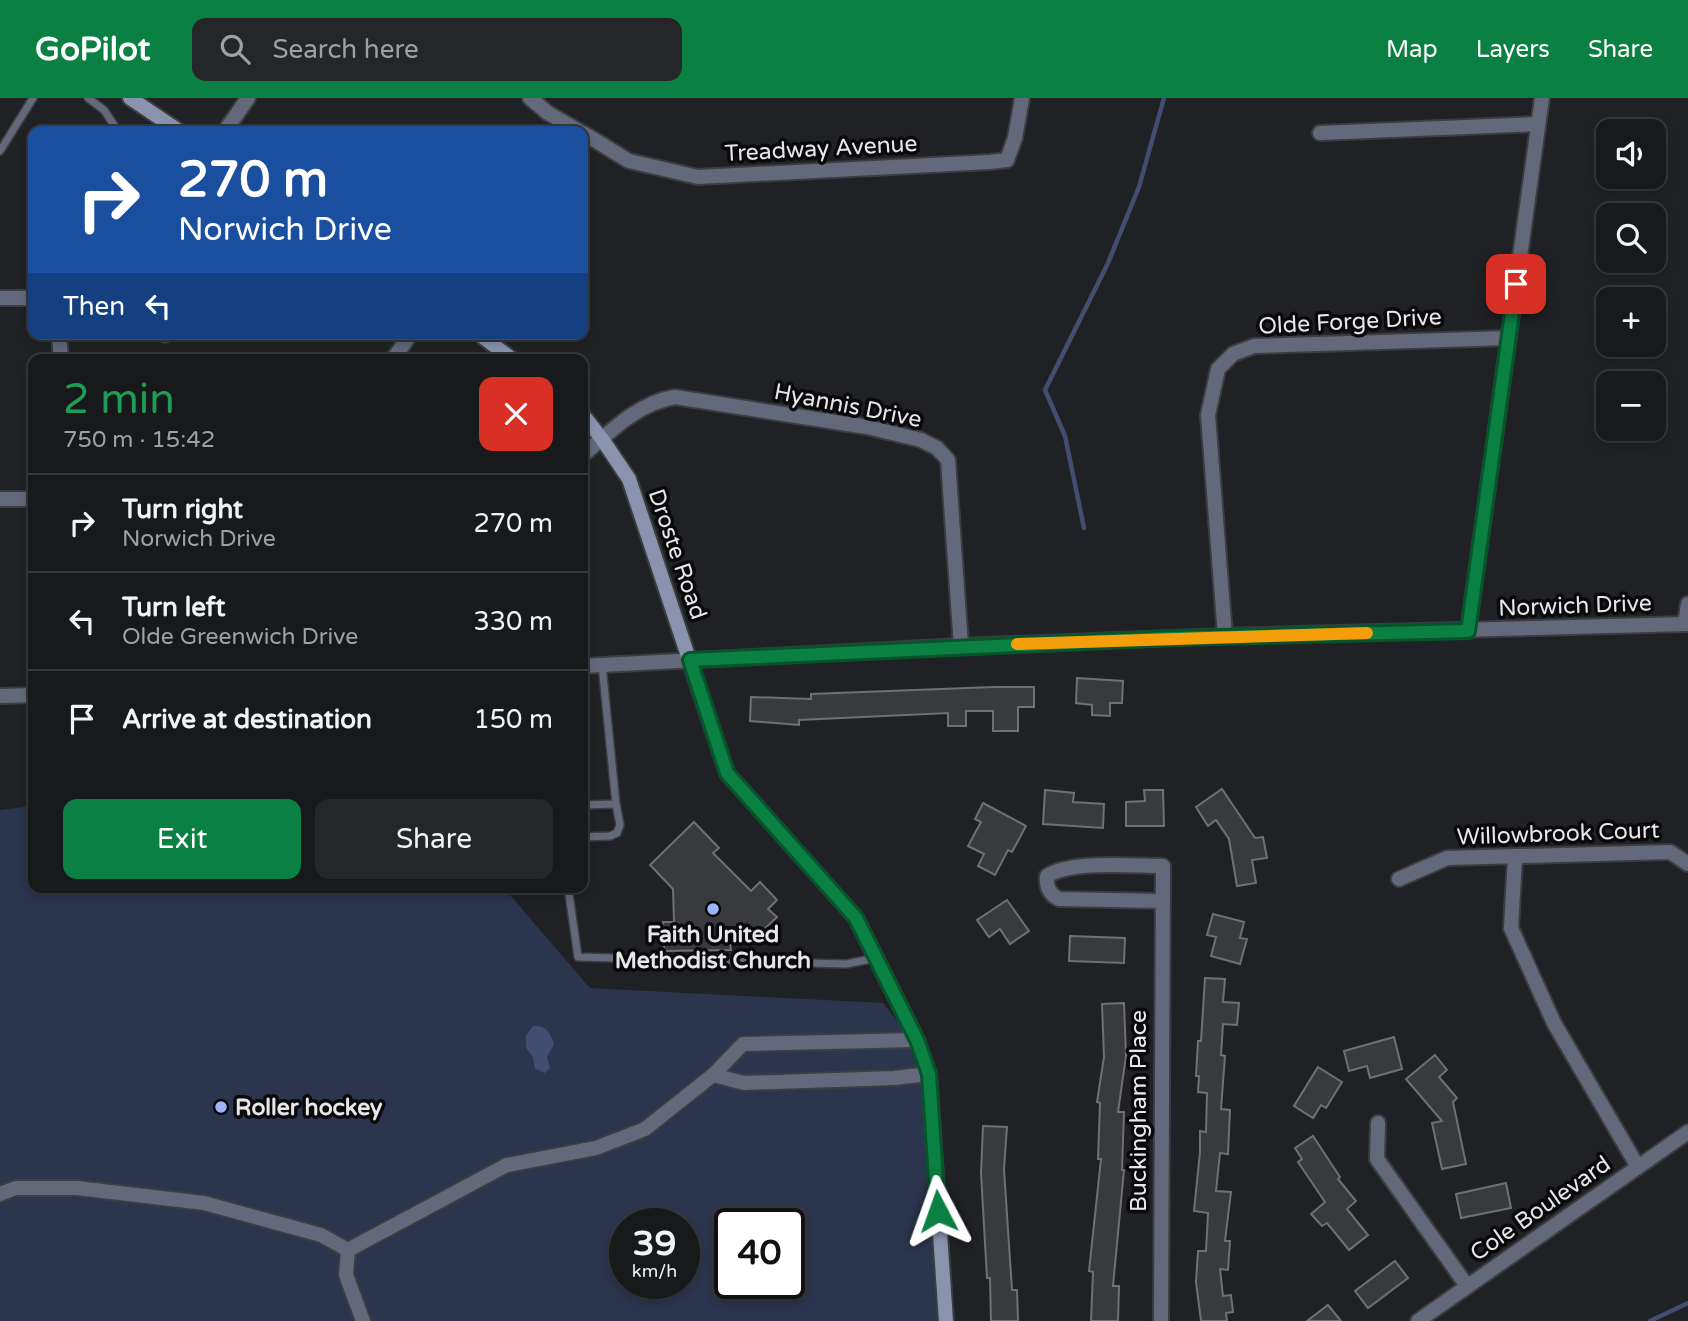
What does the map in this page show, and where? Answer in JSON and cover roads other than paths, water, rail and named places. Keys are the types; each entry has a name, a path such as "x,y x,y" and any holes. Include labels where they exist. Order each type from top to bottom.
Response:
{"street":[{"path":"130,98 172,126"},
{"path":"228,126 248,98"},
{"name":"Treadway Avenue","path":"530,98 548,113 571,126"},
{"name":"Treadway Avenue","path":"588,136 629,161 698,177 990,162 1007,160 1012,150 1022,98"},
{"path":"1468,631 1542,98"},
{"path":"1320,133 1538,124"},
{"path":"0,298 28,298"},
{"name":"Olde Forge Drive","path":"1225,636 1208,415 1218,369 1233,354 1254,346 1508,338"},
{"path":"488,340 506,354"},
{"name":"Hyannis Drive","path":"588,451 640,409 657,400 675,397 867,427 921,440 937,448 948,460 961,646"},
{"name":"Droste Road","path":"588,421 629,479 727,773 856,918 917,1040 929,1074 946,1321"},
{"path":"0,499 28,499"},
{"path":"1687,624 1688,604"},
{"name":"Norwich Drive","path":"588,666 961,646 1687,624"},
{"path":"0,696 28,695"},
{"name":"Willowbrook Court","path":"1399,879 1447,858 1670,852 1685,857"},
{"path":"1515,858 1511,928 1554,1023 1638,1167"},
{"name":"Buckingham Place","path":"1161,1321 1163,866 1080,866 1058,868 1047,876 1046,886 1053,896 1059,899 1162,901"},
{"path":"348,1250 507,1165 596,1149 645,1129 713,1075 743,1044 917,1040"},
{"path":"713,1075 744,1083 894,1078 929,1074"},
{"path":"1378,1123 1377,1159 1467,1286"},
{"name":"Cole Boulevard","path":"1418,1321 1688,1132"},
{"path":"0,1194 16,1188 77,1188 204,1203 321,1235 348,1250"},
{"path":"348,1250 346,1275 363,1321"}],"lane":[{"path":"0,151 33,98"},
{"path":"88,98 104,110 115,126"},
{"path":"588,837 610,836 617,833 620,825 602,665"},
{"path":"588,806 617,804"},
{"path":"569,893 578,957 846,964 876,958"}],"waterway":[{"path":"1084,528 1065,436 1045,390 1108,263 1139,187 1164,98"},
{"path":"1650,1321 1688,1303"}],"place":[{"name":"Faith United Methodist Church","path":"713,909"},
{"name":"Roller hockey","path":"221,1107"}]}
